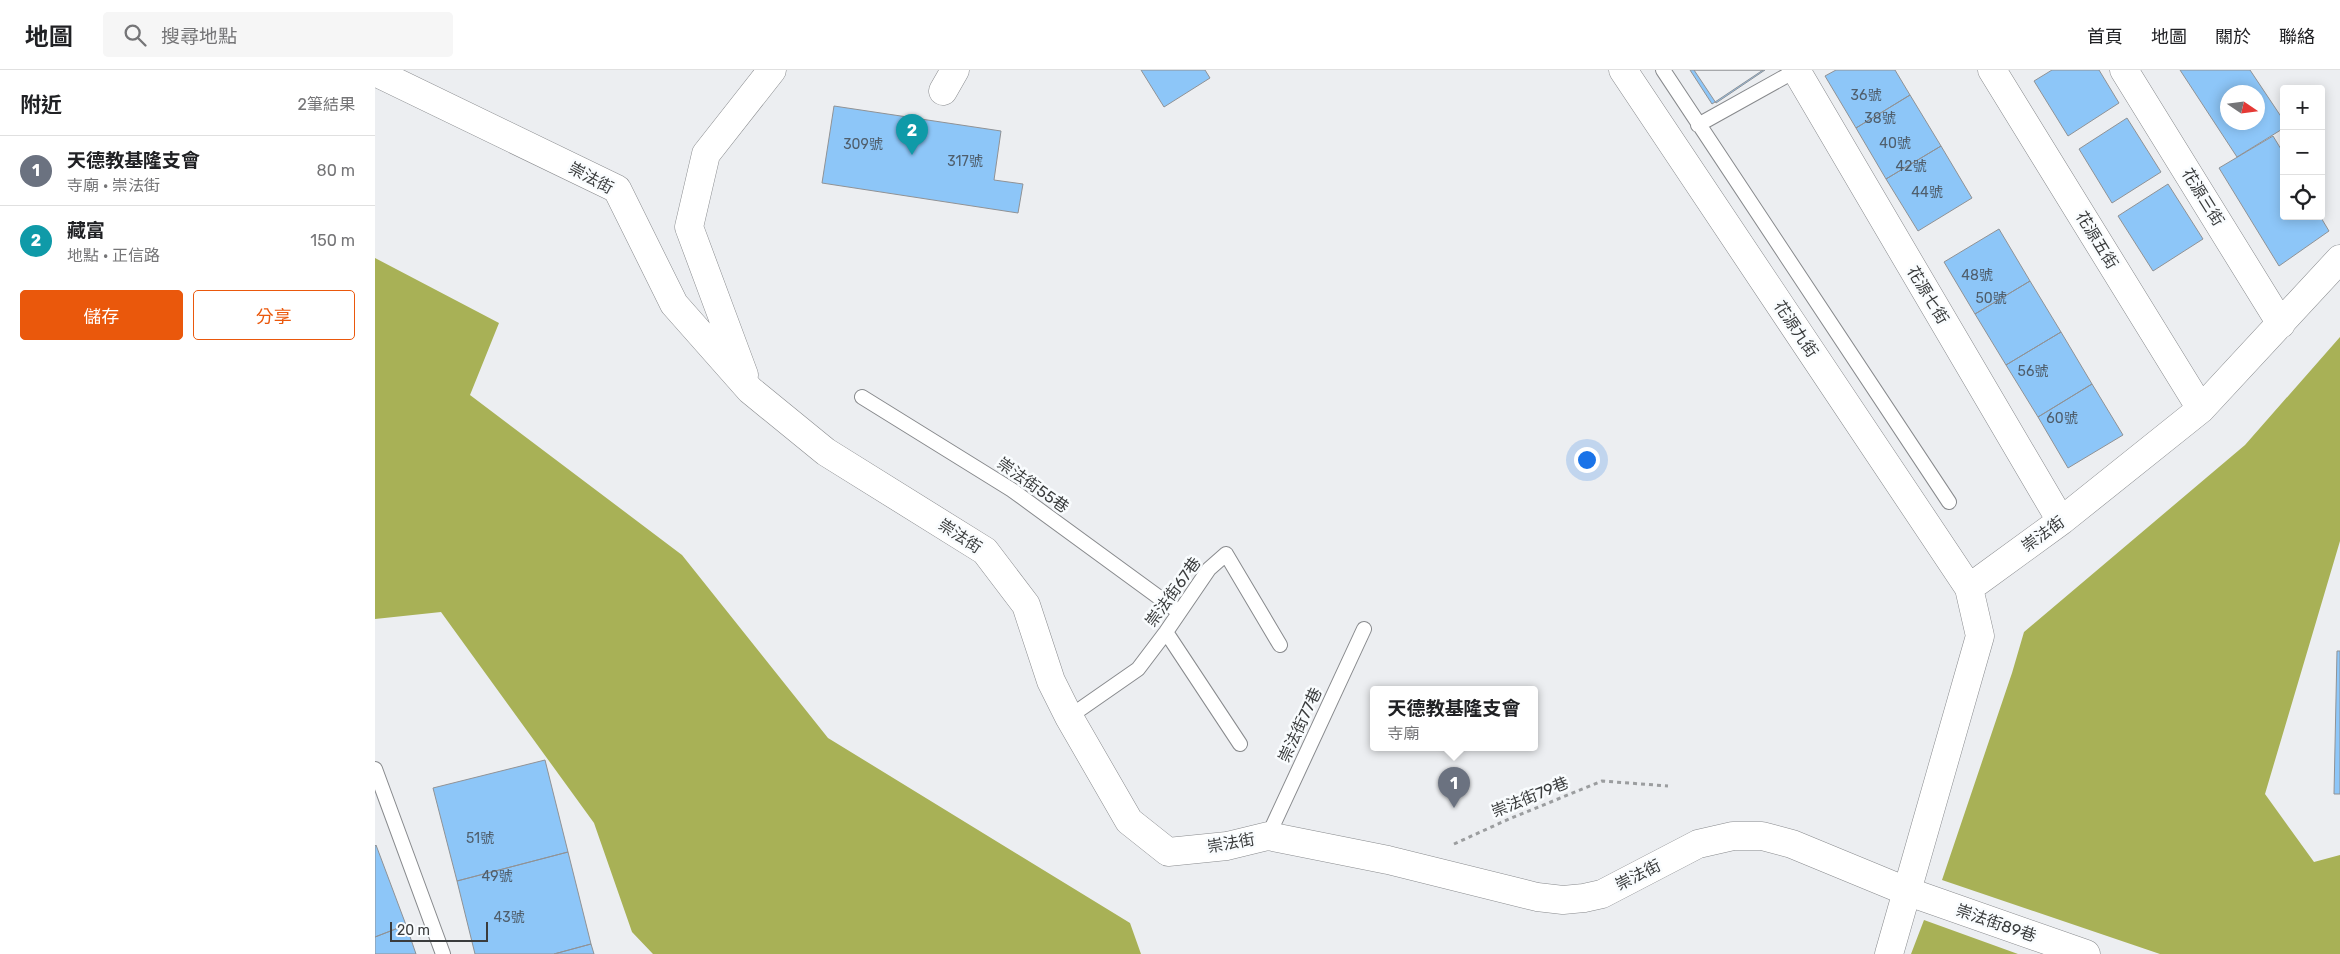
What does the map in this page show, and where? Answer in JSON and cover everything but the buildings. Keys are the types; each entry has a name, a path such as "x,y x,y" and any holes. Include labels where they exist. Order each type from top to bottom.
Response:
{"street":[{"path":"750,390 689,227 706,154 772,70"},
{"name":"花源九街","path":"1623,70 1969,588"},
{"name":"花源七街","path":"1796,70 2061,521"},
{"name":"花源五街","path":"1992,70 2201,409"},
{"name":"花源三街","path":"2124,70 2281,324"},
{"name":"崇法街","path":"375,72 617,189 674,304 750,390 826,452 985,551 1026,605 1051,681 1069,717 1129,821 1168,852 1227,846 1268,836 1395,862 1537,897 1563,900 1602,894 1698,844 1733,836 1762,836 1792,844 1906,891"},
{"name":"崇法街","path":"1969,588 2061,521 2201,409 2340,259"},
{"path":"1889,954 1980,636 1969,588"},
{"name":"崇法街89巷","path":"1906,891 2086,954"}],"lane":[{"name":"花源九街","path":"1663,70 1949,502"},
{"path":"1698,125 1796,70"},
{"name":"崇法街55巷","path":"862,397 1013,490 1179,612"},
{"name":"崇法街67巷","path":"1069,717 1138,669 1209,569 1226,554 1280,645"},
{"name":"崇法街77巷","path":"1268,836 1364,629"},
{"path":"1166,632 1240,744"},
{"path":"375,769 443,954"}],"path":[{"name":"崇法街79巷","path":"1450,846 1509,819 1602,782 1668,786"}],"green space":[{"path":"375,258 499,323 470,395 682,555 828,738 1130,923 1141,954 653,954 632,932 594,823 441,612 375,619"},
{"path":"2340,337 2340,541 2265,794 2314,862 2340,855 2340,954 2160,954 1942,880 2024,632 2245,445"},
{"path":"1924,920 2018,954 1911,954"}],"place":[{"name":"藏富","path":"912,155"},
{"name":"天德教基隆支會","path":"1454,808"}]}
